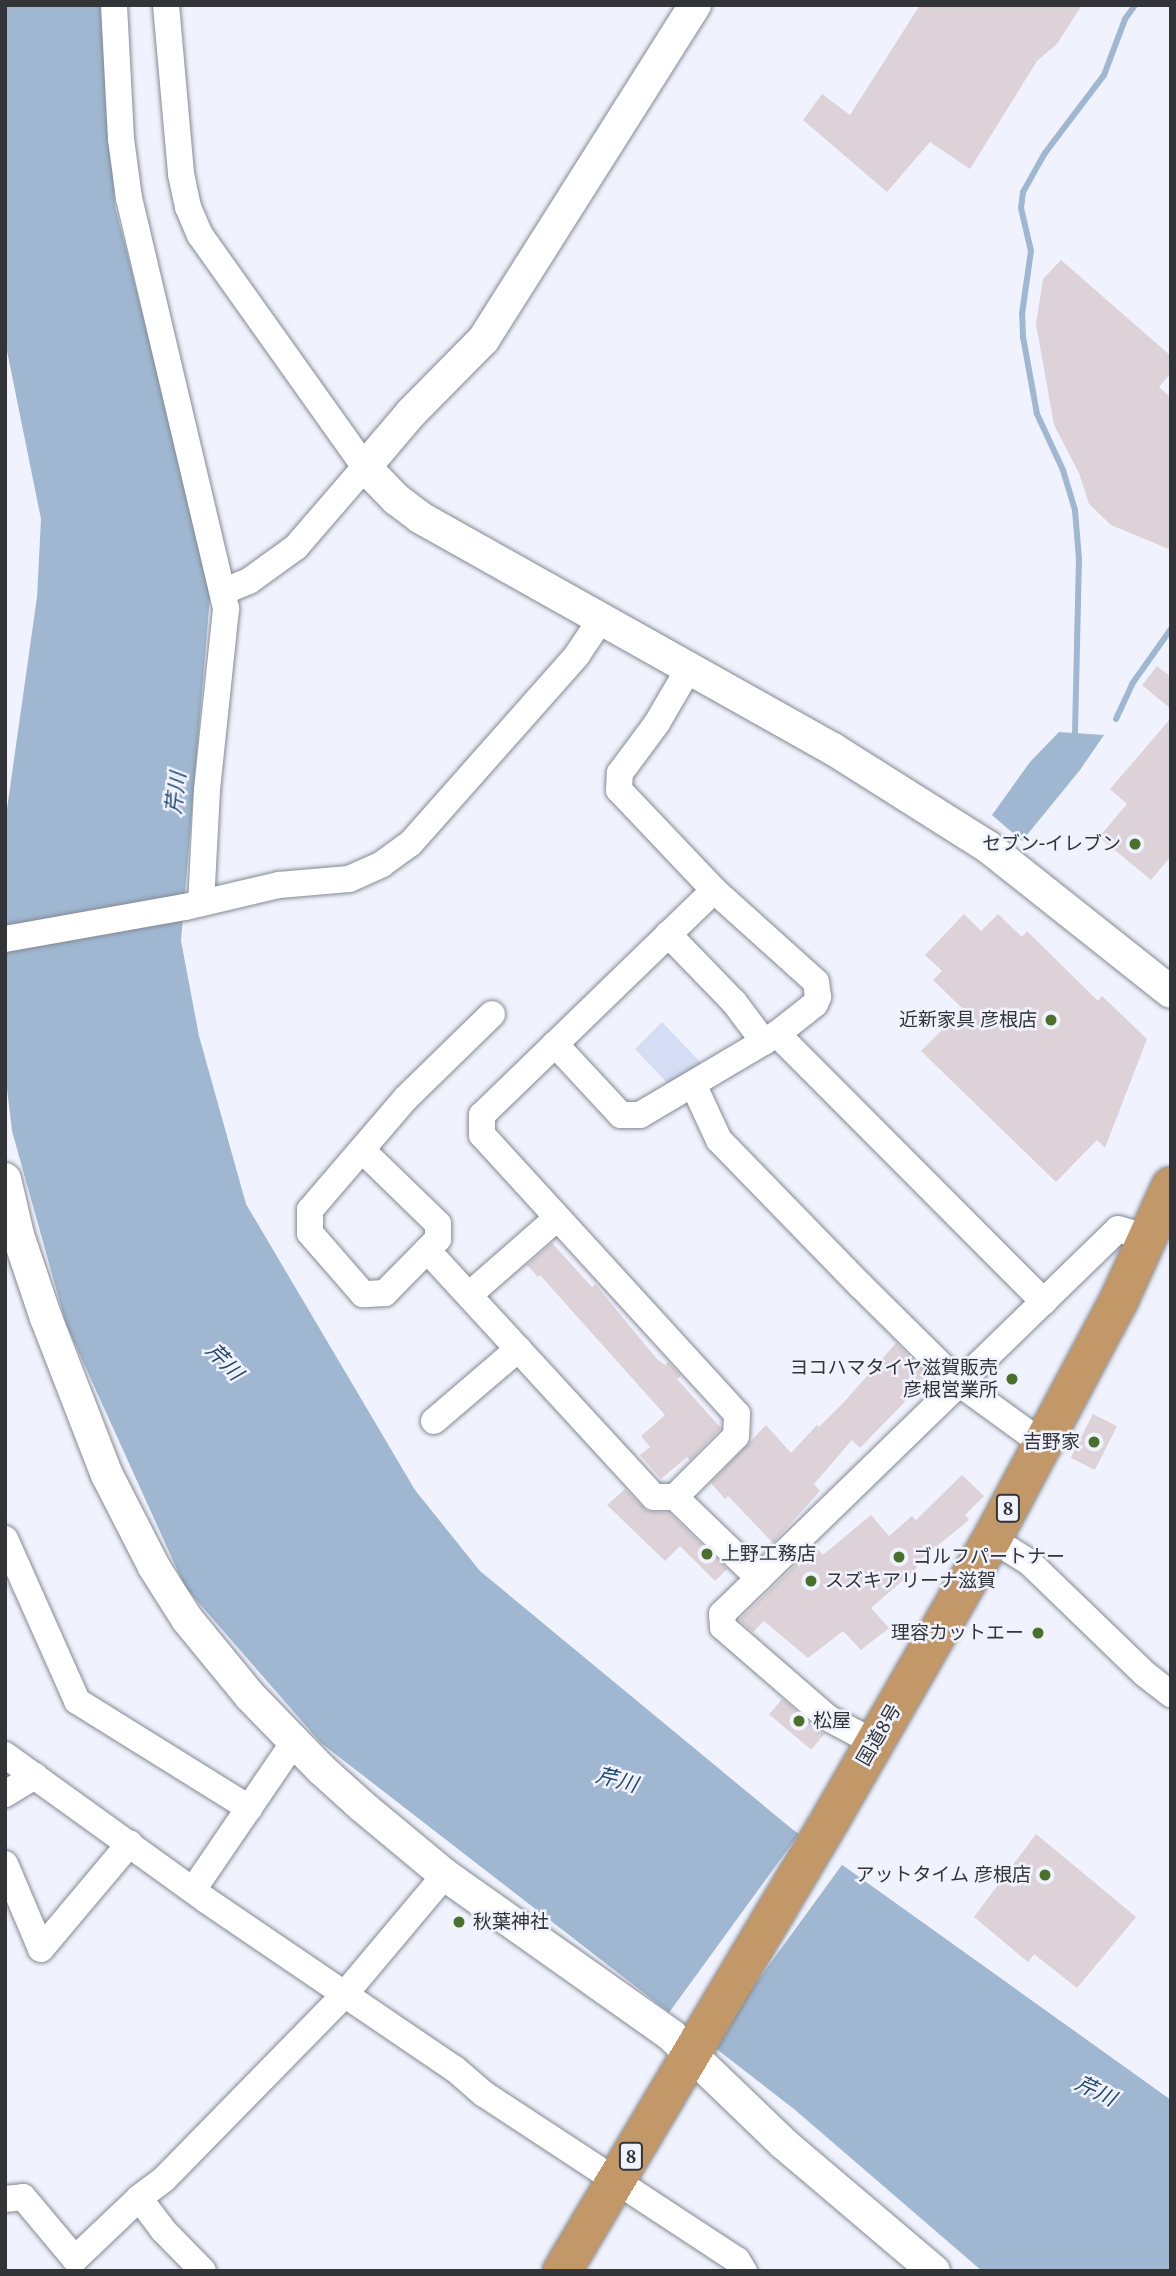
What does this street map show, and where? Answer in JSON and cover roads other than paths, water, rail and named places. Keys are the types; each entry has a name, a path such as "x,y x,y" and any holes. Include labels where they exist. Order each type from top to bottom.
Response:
{"highway":[{"name":"国道8号","path":"562,2271 829,1822 992,1539 1119,1300 1171,1186"}],"street":[{"path":"114,5 121,139 129,198 224,592 223,656 193,905"},
{"path":"166,5 181,174 188,207 201,235 365,467 396,499 421,518 833,749 988,847 1171,992"},
{"path":"224,592 249,581 296,547 411,413 482,340 695,5"},
{"path":"5,939 193,905 279,885 349,879 382,864 410,844 577,655 601,619"},
{"path":"555,1044 621,1115 640,1115 771,1038 815,1004 819,989 816,982 793,957 780,951 713,890 619,790 620,773 657,723 689,668"},
{"path":"675,1497 736,1436 737,1414 482,1135 482,1115 713,890"},
{"path":"668,934 734,1002 1044,1302"},
{"path":"362,1150 438,1224 438,1239 385,1293 363,1294 310,1233 310,1210 406,1098 492,1014"},
{"path":"693,1084 719,1140 960,1383 1043,1444"},
{"path":"5,1178 18,1235 55,1341 107,1475 154,1567 187,1619 250,1696 363,1807 445,1875 672,2036 695,2048 783,2143 934,2271"},
{"path":"468,1295 557,1218"},
{"path":"875,1743 828,1718 723,1627 722,1614 1118,1229 1147,1238"},
{"path":"427,1250 654,1497 675,1497 759,1578"},
{"path":"434,1421 518,1349"},
{"path":"5,1539 77,1701 249,1808"},
{"path":"992,1539 1029,1562 1145,1674 1171,1694"},
{"path":"193,1890 294,1742"},
{"path":"5,1755 193,1890 455,2069 484,2094 737,2260 744,2271"},
{"path":"5,1794 35,1776"},
{"path":"5,1864 41,1949 130,1843"},
{"path":"5,2199 23,2197 75,2259 139,2198 164,2179 345,1994 445,1875"},
{"path":"139,2198 194,2268"}],"water":[{"name":"芹川","path":"5,5 103,5 115,206 170,420 210,597 181,941 199,1036 246,1204 415,1490 480,1571 792,1829 1171,2100 1171,2271 982,2271 794,2109 321,1743 185,1587 66,1324 12,1131 5,1072 5,823 37,597 41,519 5,341"},
{"path":"1059,732 1104,735 1080,770 1022,841 992,815 1030,762"}],"waterway":[{"path":"1075,733 1079,559 1075,510 1063,470 1037,414 1023,337 1022,314 1031,251 1021,208 1023,192 1045,153 1104,75 1125,19 1135,5"},
{"path":"1116,719 1132,684 1171,629"}],"place":[{"name":"セブン-イレブン","path":"1135,844"},
{"name":"近新家具 彦根店","path":"1051,1020"},
{"name":"ヨコハマタイヤ滋賀販売 彦根営業所","path":"1012,1379"},
{"name":"吉野家","path":"1094,1442"},
{"name":"上野工務店","path":"707,1554"},
{"name":"ゴルフパートナー","path":"899,1557"},
{"name":"スズキアリーナ滋賀","path":"811,1581"},
{"name":"理容カットエー","path":"1038,1633"},
{"name":"松屋","path":"799,1721"},
{"name":"アットタイム 彦根店","path":"1045,1875"},
{"name":"秋葉神社","path":"459,1922"}]}
